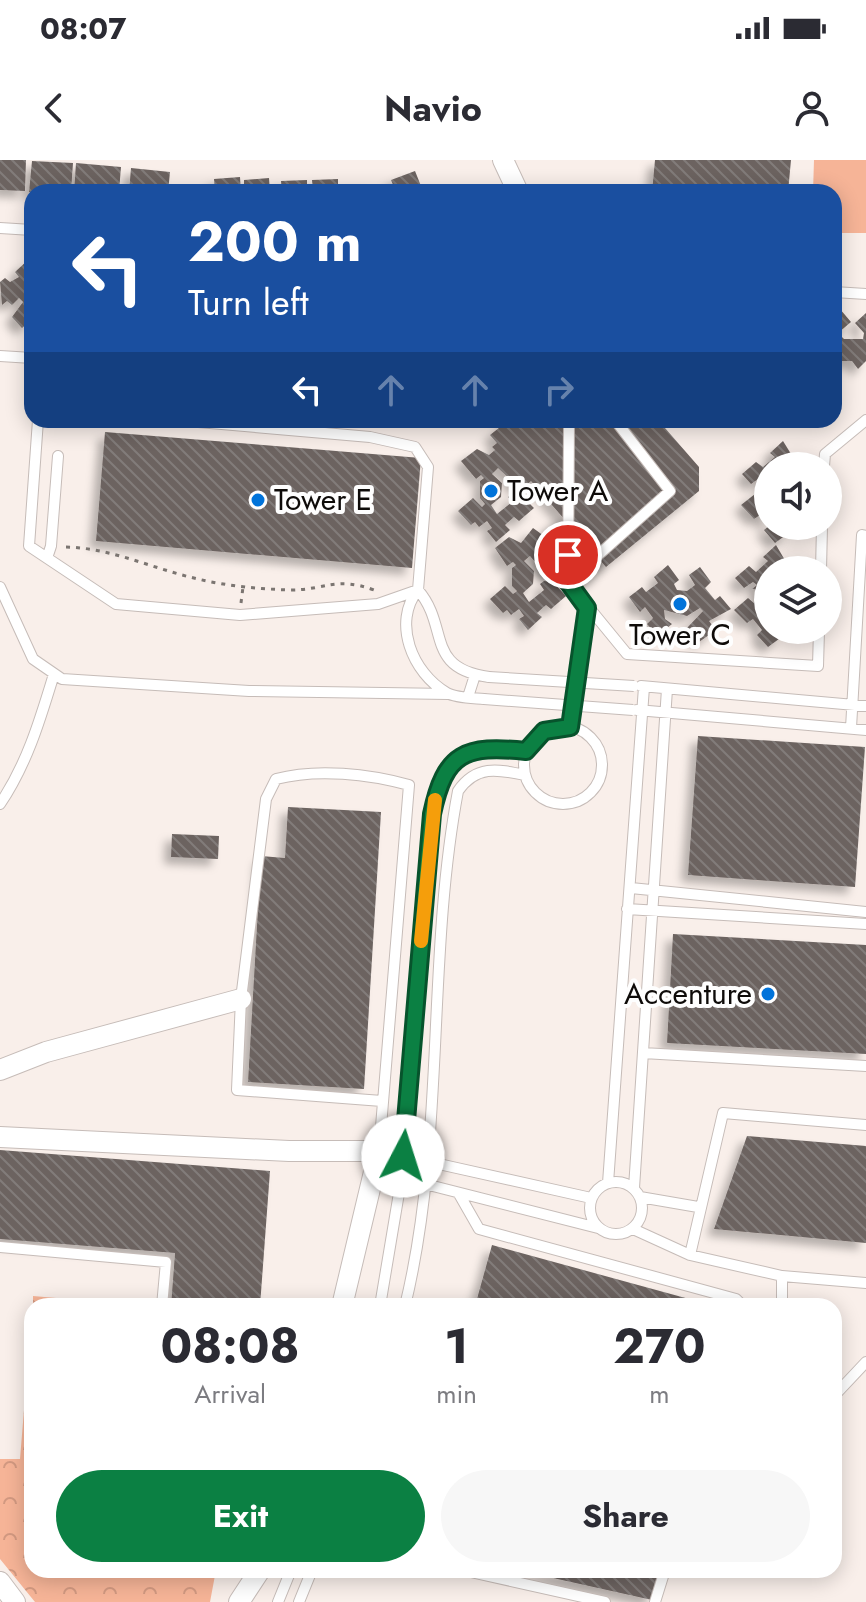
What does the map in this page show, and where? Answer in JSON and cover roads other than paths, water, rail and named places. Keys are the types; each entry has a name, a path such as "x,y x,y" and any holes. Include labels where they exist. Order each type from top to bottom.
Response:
{"street":[{"path":"505,161 515,184"},
{"path":"0,1070 46,1052 241,999"},
{"path":"0,1137 289,1151 379,1151 344,1298"},
{"path":"239,1602 255,1578"},
{"path":"0,1582 15,1602"}],"lane":[{"path":"0,228 24,230"},
{"path":"842,292 866,294"},
{"path":"0,356 24,358"},
{"path":"827,452 866,420"},
{"path":"37,428 29,546 116,604 240,615 378,604 418,590"},
{"path":"267,428 370,437 415,447 428,467 418,590 408,603 405,619 411,652 426,674 448,694"},
{"path":"569,428 568,582 627,654 818,666 819,644"},
{"path":"568,582 670,491 621,428"},
{"path":"47,558 51,546 58,456"},
{"path":"851,728 862,535 866,536"},
{"path":"0,587 33,659 62,679 149,686 448,694 866,730"},
{"path":"418,590 431,605 438,642 447,658 459,670 475,675 866,706"},
{"path":"570,727 587,608"},
{"path":"0,804 16,780 39,725 54,674"},
{"path":"468,697 475,675"},
{"path":"608,1183 631,888 639,686"},
{"path":"401,1181 425,1184 619,1235 633,1229 643,1208 637,1192 643,1053 667,689"},
{"path":"570,727 583,731 600,751 602,764 594,789 574,803 549,802 530,786 525,775 526,751 544,731 570,727"},
{"path":"381,1298 401,1181 432,814 438,785 452,761 487,747 526,751"},
{"path":"406,1298 428,1159 437,984 458,791 468,777 493,768 525,775"},
{"path":"379,1151 409,785 387,779 300,772 276,779 266,799 241,999 237,1090 382,1101"},
{"path":"631,888 866,912"},
{"path":"627,909 866,924"},
{"path":"418,981 437,984"},
{"path":"643,1053 866,1066"},
{"path":"690,1255 698,1207 723,1113 866,1125"},
{"path":"403,1156 428,1159 591,1198"},
{"path":"598,1228 590,1214 591,1198 608,1183 621,1182 637,1192 698,1207"},
{"path":"459,1194 479,1229 732,1298"},
{"path":"633,1229 690,1255 782,1276 866,1283"},
{"path":"0,1247 166,1262 163,1298"},
{"path":"782,1276 782,1298"},
{"path":"842,1388 866,1362"},
{"path":"278,1602 288,1578"},
{"path":"299,1602 309,1578"},
{"path":"498,1578 605,1602"},
{"path":"655,1602 662,1578"}],"place":[{"name":"Tower A","path":"491,491"},
{"name":"Tower E","path":"258,500"},
{"name":"Tower C","path":"680,604"},
{"name":"Accenture","path":"768,994"}]}
